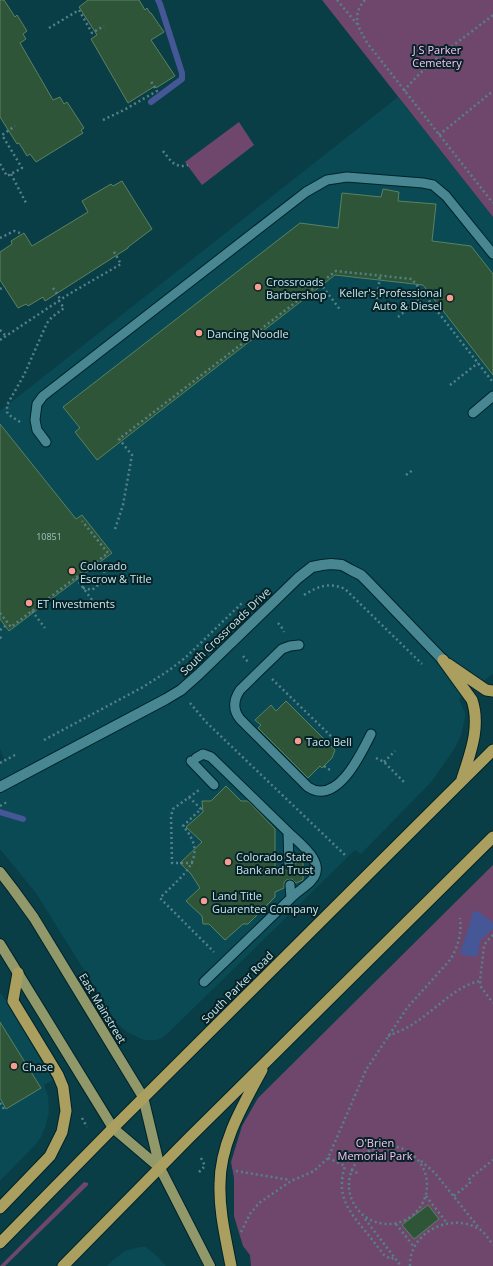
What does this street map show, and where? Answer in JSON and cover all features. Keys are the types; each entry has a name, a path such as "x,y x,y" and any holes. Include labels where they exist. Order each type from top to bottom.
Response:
{"highway":[{"path":"443,660 486,690 493,691"},
{"path":"443,660 472,700 474,708 473,742 461,782"},
{"name":"South Parker Road","path":"0,1243 143,1097 493,750"},
{"path":"63,1266 268,1059 493,837"},
{"path":"0,1208 50,1156 62,1132 66,1116 65,1096 61,1081 13,1001 18,973"},
{"path":"231,1266 221,1209 221,1169 229,1138 238,1115 268,1059"}],"main road":[{"name":"East Mainstreet","path":"0,872 34,918 143,1097 160,1168 210,1266"},
{"name":"East Mainstreet","path":"0,944 113,1128 160,1168"}],"street":[{"name":"South Crossroads Drive","path":"0,787 181,690 298,578 312,567 331,564 342,565 361,575 443,660"}],"lane":[{"path":"46,442 37,430 35,420 37,404 43,396 306,192 327,180 347,177 423,183 433,186 446,196 493,254"},
{"path":"473,413 493,396"},
{"path":"299,645 290,646 282,650 240,690 236,696 234,705 240,719 308,787 318,792 332,788 348,774 371,734"},
{"path":"204,982 311,880 315,873 316,866 315,860 288,832 211,757 203,754 194,760 214,785"},
{"path":"288,832 289,865"},
{"path":"290,886 291,898"}],"path":[{"path":"336,0 357,24 368,44 404,91 493,202"},
{"path":"357,24 360,6 365,0"},
{"path":"49,28 79,10 92,33 104,26"},
{"path":"404,91 428,67 493,15"},
{"path":"103,120 157,91 150,80"},
{"path":"439,135 493,91"},
{"path":"0,164 7,176 22,168 2,135 15,126"},
{"path":"163,151 174,164 179,166 188,165"},
{"path":"11,174 26,203"},
{"path":"0,238 14,231 20,233"},
{"path":"0,340 60,300 121,264 114,252"},
{"path":"115,529 123,505 132,455 119,439 336,271 412,279 492,381"},
{"path":"376,309 380,275"},
{"path":"320,283 341,311"},
{"path":"0,290 4,287"},
{"path":"35,420 19,422 7,412 7,405 24,375 47,323 64,308 53,288"},
{"path":"398,317 425,295"},
{"path":"0,330 6,336"},
{"path":"450,385 478,363"},
{"path":"406,475 413,470"},
{"path":"0,613 11,628 108,553 82,521"},
{"path":"84,588 92,590 108,577 97,562"},
{"path":"76,578 95,604"},
{"path":"300,599 311,591 322,586 333,585 345,588 422,664"},
{"path":"44,740 142,687 168,671 185,658 242,602"},
{"path":"32,611 45,628"},
{"path":"0,630 8,624"},
{"path":"0,637 2,639 0,640"},
{"path":"243,656 250,664"},
{"path":"270,677 337,742 349,747"},
{"path":"190,703 206,722 346,855"},
{"path":"315,728 319,724"},
{"path":"384,762 395,751"},
{"path":"0,763 15,755"},
{"path":"372,757 384,762 405,783"},
{"path":"193,862 172,864 171,816 173,810 200,789"},
{"path":"189,797 201,809 183,826 193,842 195,856 193,862 160,898 218,956"},
{"path":"240,1235 250,1214 259,1203 291,1181 314,1171 328,1158 366,1070 408,1008 450,960 454,953 460,934 460,918"},
{"path":"493,935 484,946 480,982 481,987 493,1003"},
{"path":"388,1037 416,1023 462,988 474,982 480,982"},
{"path":"0,1103 4,1109"},
{"path":"82,1118 87,1127"},
{"path":"401,1266 353,1204 349,1192 348,1180 355,1162 364,1153 380,1146 394,1146 401,1148 419,1159 435,1173 493,1245"},
{"path":"328,1158 345,1166 342,1191 344,1201 349,1211 384,1255 391,1259 395,1257"},
{"path":"363,1216 379,1224 396,1224 414,1213 423,1203 426,1196 426,1174 419,1159"},
{"path":"454,1196 470,1183 468,1180 493,1160"},
{"path":"199,1172 205,1166"},
{"path":"351,1170 360,1174"},
{"path":"232,1171 291,1181"},
{"path":"426,1196 447,1223"},
{"path":"410,1266 414,1247 432,1229 447,1223 462,1223 480,1229"},
{"path":"396,1224 414,1247"}],"shaded area":[{"path":"398,97 493,217 493,674 459,699 465,713 461,735 455,748 432,781 361,854 355,850 167,1034 156,1040 144,1040 127,1032 117,1023 36,893 0,849 0,761 4,759 0,749 0,411"},
{"path":"0,993 53,1080 44,1085 48,1096 49,1112 41,1137 0,1181"},
{"path":"146,1247 166,1266 107,1266 125,1251"}],"green space":[{"name":"J S Parker Cemetery","path":"322,0 493,0 493,217"},
{"path":"239,122 254,145 202,185 185,162"},
{"name":"O'Brien Memorial Park","path":"493,865 493,1266 251,1266 250,1255 243,1246 234,1216 234,1178 231,1162 242,1126 258,1098"},
{"path":"84,1182 88,1183 88,1185 5,1266 0,1266"}],"water":[{"path":"474,911 479,912 493,923 493,929 480,941 478,956 467,956 460,953 471,916"}],"building":[{"path":"0,0 4,0 15,17 17,15 27,31 23,34 26,39 20,43 53,100 60,97 64,104 67,102 84,128 81,130 83,133 36,162 30,154 27,156 19,143 17,144 0,117"},
{"path":"88,0 139,0 145,10 147,8 151,13 164,32 151,40 175,76 156,88 155,86 128,103 91,39 97,35 79,7"},
{"path":"122,181 152,229 128,248 45,301 43,297 28,306 26,304 18,308 0,280 0,252 12,244 11,241 24,233 32,246 88,212 82,201 111,184 113,186"},
{"path":"383,189 399,192 398,201 436,204 432,241 471,246 493,274 493,375 423,285 335,275 97,460 75,432 80,428 63,407 300,223 338,228 342,193 381,197"},
{"path":"0,424 76,519 82,515 112,553 9,631 0,619"},
{"name":"Taco Bell","path":"286,701 335,750 332,758 322,768 320,766 308,778 258,728 261,725 255,720 271,705 276,711"},
{"name":"Colorado State Bank and Trust","path":"226,786 241,801 248,801 275,829 275,868 283,866 286,870 290,871 294,868 295,863 303,861 303,880 296,883 292,879 286,880 284,883 284,888 275,892 275,897 248,924 243,924 225,940 209,924 203,924 202,916 186,901 200,888 191,874 180,863 202,842 186,827 203,812 202,801 211,801"},
{"name":"Chase","path":"0,1022 41,1088 6,1109 0,1098"},
{"path":"428,1205 439,1219 414,1239 402,1225"}],"waterway":[{"path":"151,102 182,79 182,73 158,0"},
{"path":"0,812 23,819"}],"place":[{"name":"Crossroads Barbershop","path":"258,287"},
{"name":"Keller's Professional Auto & Diesel","path":"450,298"},
{"name":"Dancing Noodle","path":"199,333"},
{"name":"Colorado Escrow & Title","path":"72,571"},
{"name":"ET Investments","path":"29,603"},
{"name":"Taco Bell","path":"298,741"},
{"name":"Colorado State Bank and Trust","path":"228,862"},
{"name":"Land Title Guarentee Company","path":"204,901"},
{"name":"Chase","path":"14,1066"}]}
